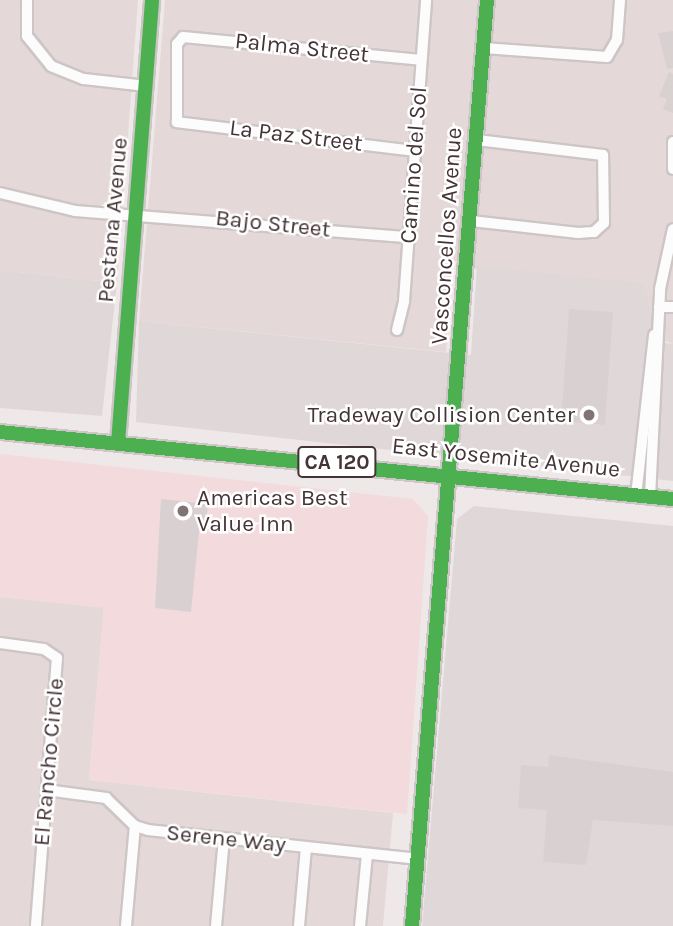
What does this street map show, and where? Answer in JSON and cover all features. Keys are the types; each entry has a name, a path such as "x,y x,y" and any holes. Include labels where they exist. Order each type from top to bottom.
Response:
{"street":[{"name":"Pestana Avenue","path":"118,443 152,0"},
{"name":"Camino del Sol","path":"397,330 408,237 426,0"},
{"name":"Vasconcellos Avenue","path":"412,926 452,474 487,0"},
{"path":"484,48 607,57 617,40 620,0"},
{"path":"27,1 27,36 51,66 84,79 146,86"},
{"name":"Palma Street","path":"177,122 177,44 183,37 421,60"},
{"name":"La Paz Street","path":"177,122 415,151"},
{"path":"471,222 594,232 605,212 603,155 477,140"},
{"path":"673,142 673,169"},
{"name":"Bajo Street","path":"0,193 64,209 408,237"},
{"path":"643,496 659,307 673,229"},
{"path":"659,307 673,307"},
{"name":"East Yosemite Avenue","path":"0,432 452,474 673,499"},
{"name":"El Rancho Circle","path":"0,643 44,649 57,658 36,926"},
{"name":"Serene Way","path":"46,790 106,798 135,826 418,859"},
{"path":"126,926 135,826"},
{"path":"216,926 224,838"},
{"path":"299,926 306,847"},
{"path":"360,926 367,855"}],"shaded area":[{"path":"0,0 138,0 117,283 0,270"},
{"path":"165,0 673,0 673,344 452,260 446,352 139,321"},
{"path":"477,266 642,283 660,342 673,344 673,481 136,422 139,321 471,355"},
{"path":"0,270 117,283 102,416 0,408"},
{"path":"0,454 413,499 428,516 407,814 89,780 104,608 0,597"},
{"path":"474,506 673,526 673,926 422,926 457,519"},
{"path":"0,597 104,607 89,780 393,813 383,926 0,926"}],"building":[{"path":"673,31 673,68 667,69 658,33"},
{"path":"669,72 673,74 673,113 663,109 667,99 659,96"},
{"path":"569,309 613,312 605,425 568,422 570,408 562,408"},
{"path":"161,499 208,504 206,522 200,521 191,612 155,608"},
{"path":"549,755 673,772 673,826 593,820 586,865 543,862 547,810 518,808 521,765 548,767"}],"traffic: fast":[{"path":"118,443 152,0"},
{"path":"412,926 487,0"},
{"path":"0,432 673,499"}],"place":[{"name":"Tradeway Collision Center","path":"589,415"},
{"name":"Americas Best Value Inn","path":"183,511"}]}
